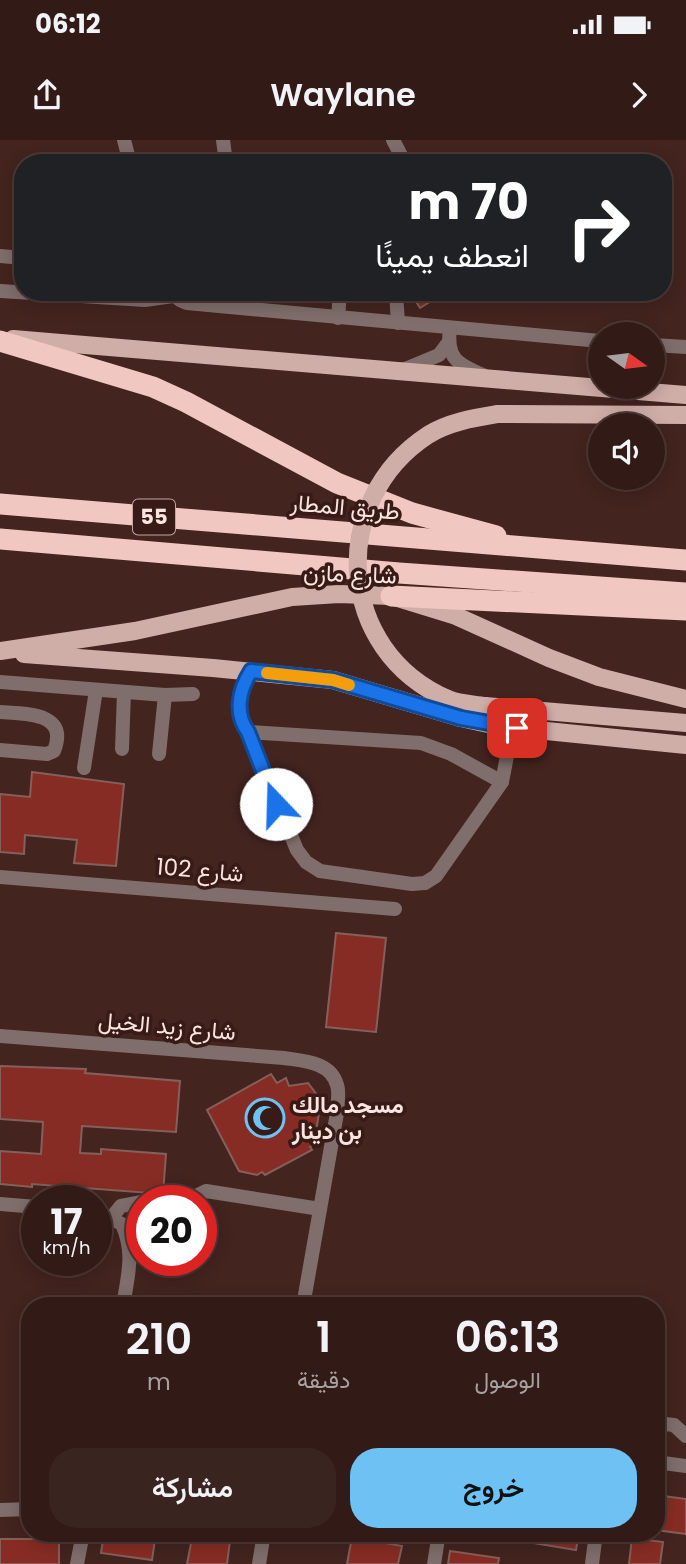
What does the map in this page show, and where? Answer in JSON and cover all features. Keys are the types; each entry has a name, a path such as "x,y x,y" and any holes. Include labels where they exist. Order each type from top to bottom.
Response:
{"highway":[{"path":"0,339 153,387 186,401 337,483 412,513 542,549"},
{"name":"طريق المطار","path":"0,504 686,560"},
{"name":"55","path":"0,539 399,573 686,593"},
{"path":"391,596 686,610"}],"main road":[{"path":"0,339 686,395"},
{"path":"686,415 498,414 462,420 440,429 429,434 400,457 377,486 363,520 356,556 359,592 363,604 371,627 391,658 418,683 450,700 485,706 686,724"},
{"name":"شارع مازن","path":"0,651 135,631 292,597 339,594 391,596 456,616 549,658 599,677 686,699"},
{"path":"0,651 333,680 497,726 686,745"}],"street":[{"path":"184,301 398,323 449,336 588,341"},
{"path":"338,318 339,301"},
{"path":"397,301 398,323"},
{"path":"401,370 439,355 449,336"},
{"path":"449,336 449,351 458,363 490,378"},
{"path":"665,346 686,348"},
{"path":"251,671 239,704 241,722 248,732 293,844 306,862 320,871 412,884 425,883 436,876 502,782 507,756 506,745 497,726"},
{"path":"0,682 166,695 193,694"},
{"path":"84,768 96,690"},
{"path":"122,749 124,692"},
{"path":"159,754 166,695"},
{"path":"0,712 38,715 44,718 51,722 57,732 58,741 54,751 47,754 0,750"},
{"path":"248,732 421,743 451,754 502,782"},
{"name":"شارع 102","path":"0,877 395,909"},
{"name":"شارع زيد الخيل","path":"0,1036 284,1058 311,1063 329,1070 338,1086 337,1113 320,1209"},
{"path":"217,1193 320,1209 305,1297"},
{"path":"0,1204 21,1206"},
{"path":"125,1297 131,1260 130,1242 122,1224 112,1217 121,1206 126,1205"},
{"path":"665,1424 674,1425 686,1436"},
{"path":"665,1463 686,1466"},
{"path":"0,1510 21,1509"},
{"path":"78,1564 81,1542"},
{"path":"259,1564 263,1542"},
{"path":"434,1564 438,1542"},
{"path":"592,1564 595,1542"}],"building":[{"path":"416,301 431,301 420,308"},
{"path":"32,772 124,784 116,866 74,863 77,840 25,835 24,854 0,852 0,794 30,797"},
{"path":"336,933 386,938 376,1032 326,1027"},
{"path":"0,1066 86,1069 85,1073 180,1081 176,1132 82,1126 80,1153 101,1154 101,1149 166,1154 164,1185 126,1185 126,1191 112,1190 112,1185 0,1184 0,1151 41,1154 43,1122 0,1119"},
{"name":"مسجد مالك بن دينار","path":"271,1074 277,1083 286,1078 289,1086 308,1083 321,1100 317,1126 312,1129 318,1142 310,1147 312,1150 265,1175 262,1172 257,1175 239,1171 207,1110"},
{"path":"665,1496 686,1499 686,1534 665,1531"},
{"path":"0,1539 59,1542 59,1564 0,1564"},
{"path":"103,1542 155,1542 152,1560 101,1553"},
{"path":"191,1542 230,1542 227,1564 187,1564"},
{"path":"351,1542 380,1542 402,1546 398,1564 347,1564"},
{"path":"527,1542 577,1542 576,1550"},
{"path":"632,1542 663,1542 660,1564 629,1564"},
{"path":"450,1551 499,1558 498,1564 448,1564"}],"slow traffic":[{"path":"267,673 333,680 349,685"}],"place":[{"name":"مسجد مالك بن دينار","path":"265,1118"}],"route":[{"path":"276,804 239,713 241,695 251,671 333,680 461,718 517,728"}]}
